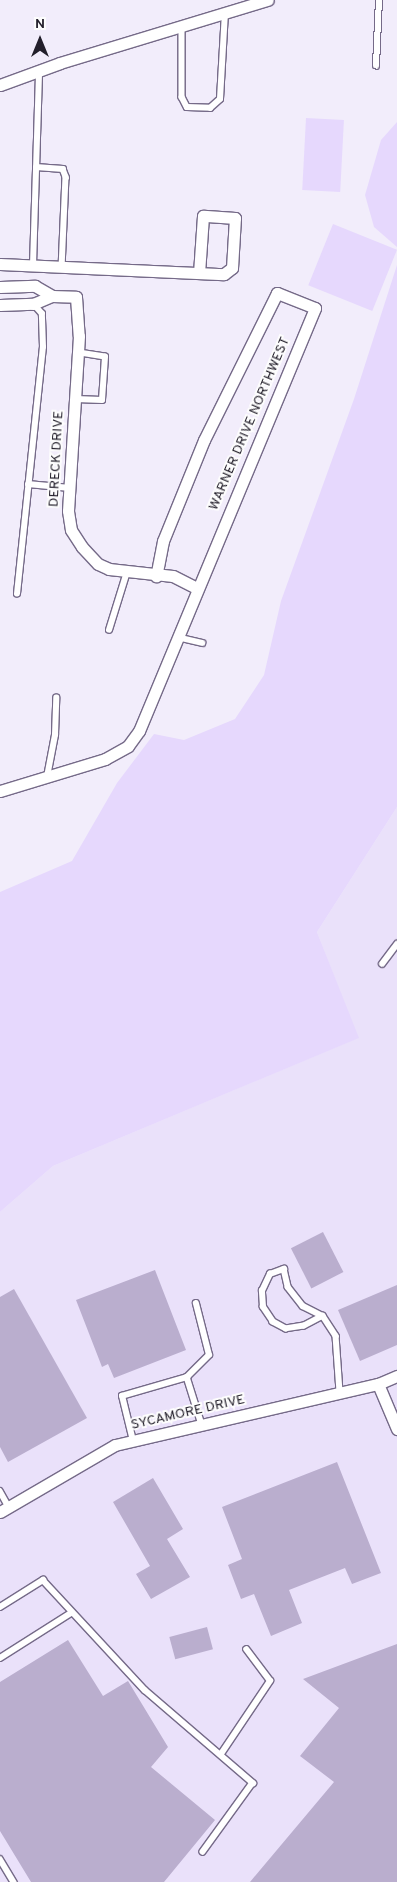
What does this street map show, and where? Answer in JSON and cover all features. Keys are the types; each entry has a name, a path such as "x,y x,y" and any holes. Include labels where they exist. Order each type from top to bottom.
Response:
{"street":[{"path":"0,85 39,70 268,0"},
{"path":"0,264 33,266 62,267 199,273 224,274 232,268 235,218 203,216 199,273"},
{"name":"DERECK DRIVE","path":"0,287 34,286 52,296 76,298 79,353 70,488 71,530 82,547 98,564 128,572 156,576 173,576 197,588"},
{"name":"WARNER DRIVE NORTHWEST","path":"0,792 105,759 128,746 139,731 315,308 277,293 204,440 163,541 156,576"},
{"name":"DERECK DRIVE","path":"0,305 33,304 52,296"},
{"name":"SYCAMORE DRIVE","path":"4,1509 115,1445 378,1384 397,1376"},
{"path":"378,1384 397,1429"}],"lane":[{"path":"376,66 379,0"},
{"path":"182,26 182,97 187,107 210,108 220,99 225,13"},
{"path":"33,266 39,70"},
{"path":"36,168 63,169 66,177 62,267"},
{"path":"17,594 43,347 42,314 33,304"},
{"path":"76,399 102,400 105,357 79,353"},
{"path":"28,484 70,488"},
{"path":"109,630 128,572"},
{"path":"177,637 202,643"},
{"path":"47,777 55,735 56,698"},
{"path":"382,964 397,944"},
{"path":"323,1316 304,1326 286,1329 273,1322 263,1307 262,1290 270,1274 284,1269 288,1287 303,1306 323,1316 336,1336 340,1392"},
{"path":"133,1441 122,1396 187,1377 209,1356 196,1304"},
{"path":"187,1377 202,1425"},
{"path":"0,1491 4,1509"},
{"path":"0,1607 43,1580 71,1613 145,1690 253,1783 203,1852"},
{"path":"0,1658 71,1613"},
{"path":"221,1754 270,1681 247,1650"},
{"path":"0,1859 14,1882"}],"shaded area":[{"path":"306,118 344,120 340,192 302,190"},
{"path":"397,122 397,247 374,227 365,195 381,140"},
{"path":"333,224 397,250 372,311 308,285"},
{"path":"397,265 397,807 317,932 359,1038 53,1166 0,1212 0,892 72,861 117,783 154,734 184,740 235,719 264,675 281,601 354,399"},
{"path":"397,807 397,1882 0,1882 0,1212 53,1166 358,1038 317,932"}],"building":[{"path":"323,1232 343,1272 311,1288 291,1248"},
{"path":"155,1270 186,1350 114,1378 108,1364 102,1367 76,1300"},
{"path":"397,1285 397,1345 360,1361 338,1310"},
{"path":"14,1289 87,1418 8,1462 0,1447 0,1297"},
{"path":"337,1462 381,1573 352,1584 345,1568 289,1590 302,1623 271,1636 254,1594 241,1599 228,1565 242,1559 222,1507"},
{"path":"153,1478 183,1529 167,1539 190,1577 151,1599 136,1574 150,1566 113,1502"},
{"path":"207,1627 213,1649 175,1659 169,1637"},
{"path":"68,1640 103,1696 128,1681 168,1747 151,1767 215,1820 164,1882 31,1882 0,1831 0,1682"},
{"path":"397,1644 397,1882 250,1882 334,1782 300,1756 339,1708 303,1679"}]}
